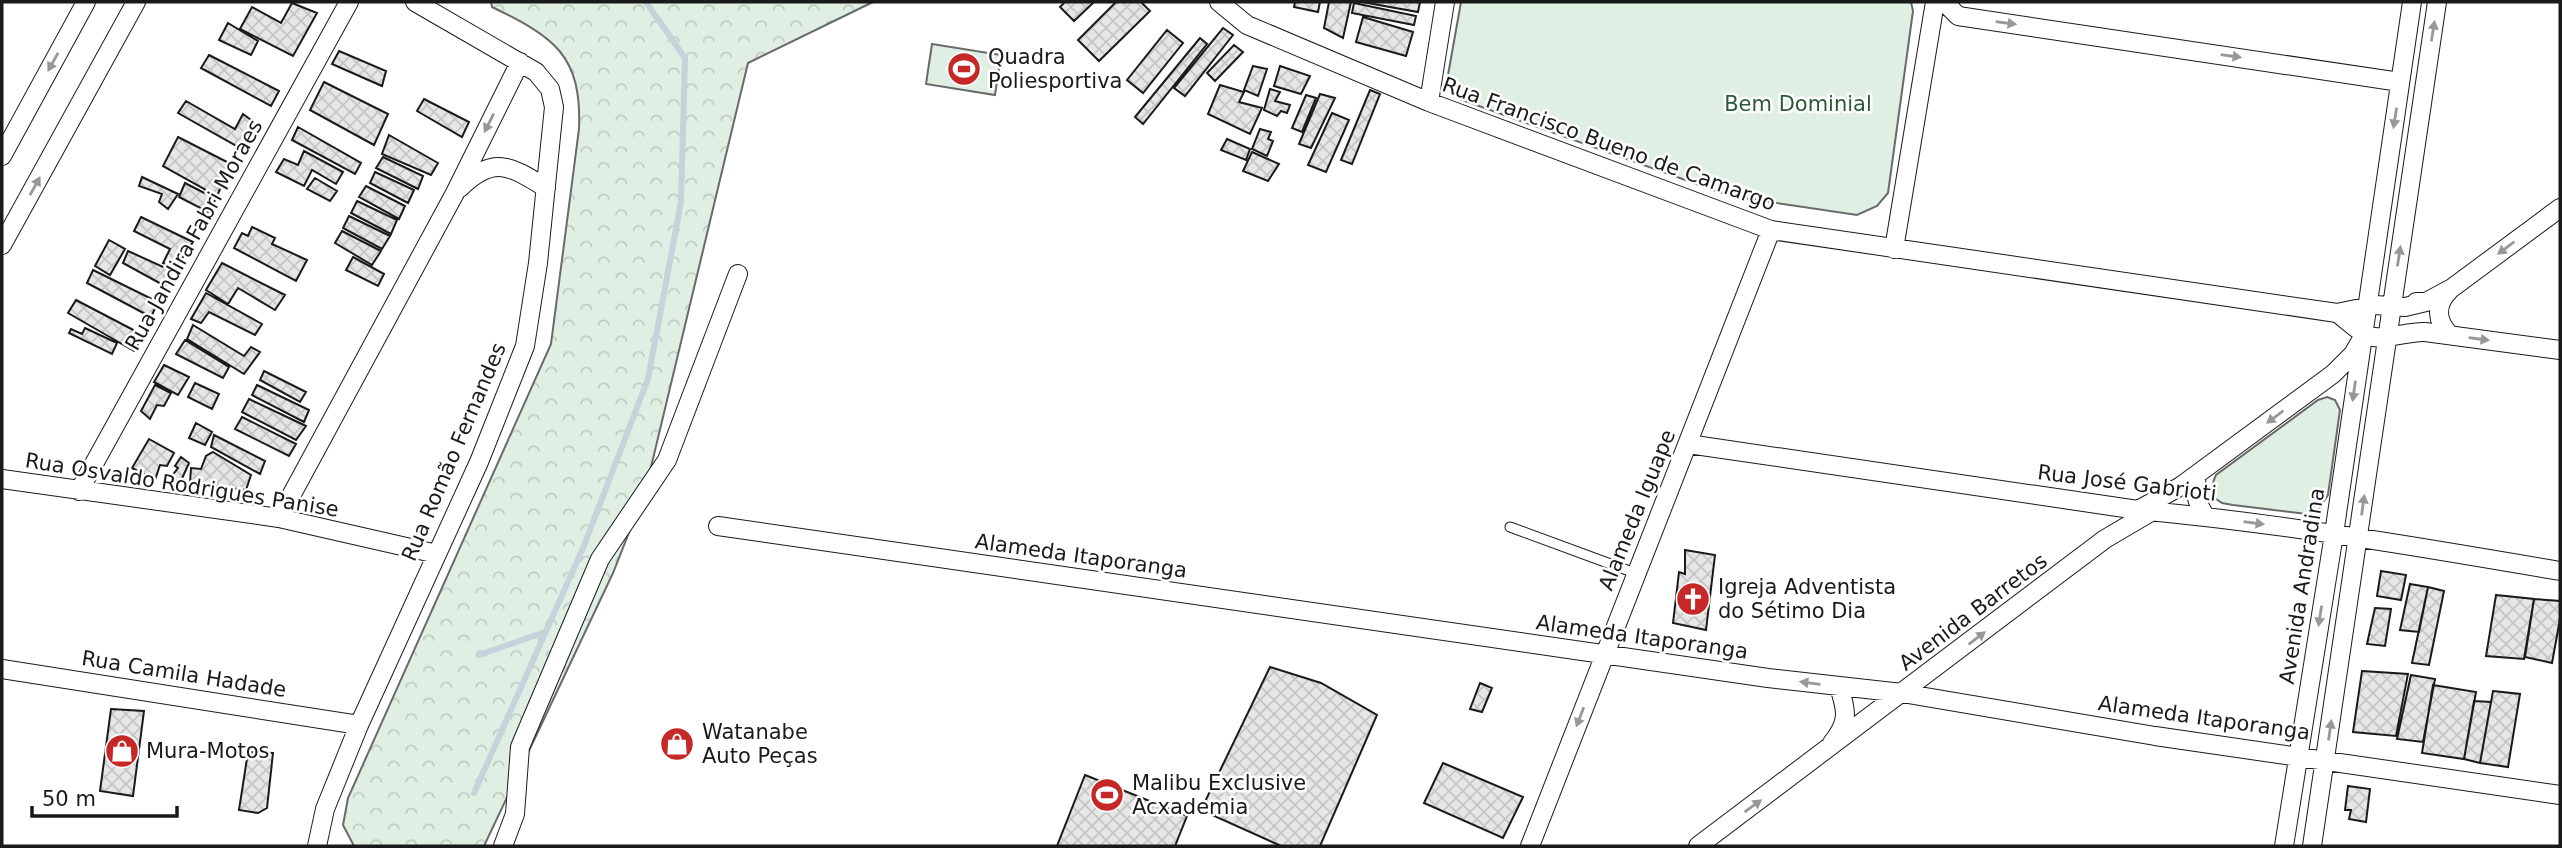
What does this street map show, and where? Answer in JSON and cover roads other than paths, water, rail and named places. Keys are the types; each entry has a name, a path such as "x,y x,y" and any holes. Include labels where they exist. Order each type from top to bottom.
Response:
{"street":[{"path":"2,156 86,2"},
{"path":"2,245 136,2"},
{"name":"Rua Jandira Fabri Moraes","path":"79,491 349,2"},
{"path":"415,2 520,62 545,80"},
{"name":"Rua Francisco Bueno de Camargo","path":"1219,2 1247,25 1429,102 1771,230 2337,313 2366,306"},
{"path":"1429,102 1445,2"},
{"path":"1895,249 1935,2"},
{"path":"1944,2 1958,16 2400,82"},
{"name":"Avenida Andradina","path":"2284,846 2334,534 2412,2"},
{"path":"2312,846 2437,2"},
{"path":"279,519 454,193 520,62"},
{"path":"503,97 522,82 533,78 545,80"},
{"name":"Rua Romão Fernandes","path":"317,846 326,809 359,725 479,461 525,346 554,107 545,80"},
{"path":"454,193 476,175 507,167 546,188"},
{"path":"2366,306 2414,306 2426,302 2452,288 2560,208"},
{"name":"Alameda Iguape","path":"1530,846 1771,230"},
{"path":"503,846 515,814 520,747 600,559 667,460 738,274"},
{"path":"2395,285 2407,298 2426,302"},
{"path":"2450,335 2439,320 2439,307 2443,297 2452,288"},
{"name":"Rua Francisco Bueno de Camargo","path":"2337,313 2362,336"},
{"path":"2362,336 2379,338 2415,331 2560,350"},
{"name":"Avenida Barretos","path":"1698,846 2105,539 2333,374 2353,354 2362,336"},
{"name":"Rua José Gabrioti","path":"1688,444 2145,510 2358,537 2560,571"},
{"path":"2197,475 2194,489 2204,516"},
{"name":"Rua Osvaldo Rodrigues Panise","path":"2,480 279,519 437,554"},
{"name":"Alameda Itaporanga","path":"718,526 1605,654 1839,687 1902,693 2155,736 2560,795"},
{"path":"1943,663 1937,682 1941,692 1951,701"},
{"name":"Rua Camila Hadade","path":"2,669 359,725"},
{"name":"Avenida Barretos","path":"1823,754 1839,734 1847,717 1839,687"},
{"name":"Rua Romão Fernandes","path":"302,846 326,809"}],"lane":[{"path":"1510,527 1635,573"}],"waterway":[{"path":"474,793 583,548 648,379 681,202 685,58 646,2"},
{"path":"479,655 545,632"}],"place":[{"name":"Quadra Poliesportiva","path":"964,69"},
{"name":"Igreja Adventista do Sétimo Dia","path":"1693,599"},
{"name":"Watanabe Auto Peças","path":"677,744"},
{"name":"Mura-Motos","path":"122,751"},
{"name":"Malibu Exclusive Acxademia","path":"1107,795"}],"park label":[{"name":"Bem Dominial","path":"1798,104"}]}
